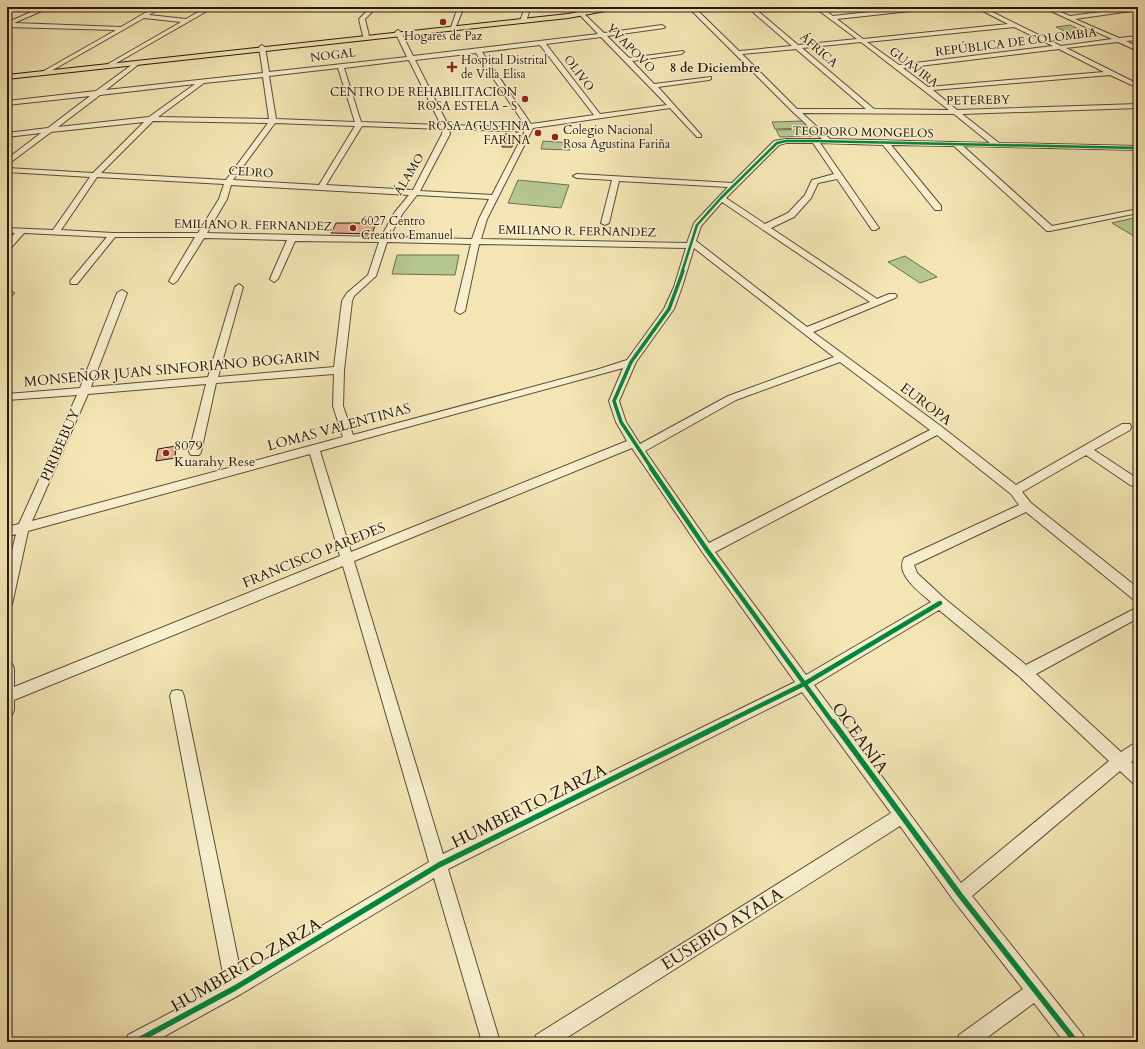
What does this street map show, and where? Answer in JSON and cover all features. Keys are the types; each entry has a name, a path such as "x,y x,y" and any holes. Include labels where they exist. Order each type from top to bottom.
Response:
{"main road":[{"path":"7,76 524,20 616,7"},
{"path":"46,72 111,64 137,63 366,36 398,34"}],"street":[{"path":"7,24 48,7"},
{"path":"46,72 120,28 159,7"},
{"path":"111,64 211,7"},
{"path":"366,36 362,19 374,7"},
{"path":"452,28 461,7"},
{"path":"524,20 528,7"},
{"path":"692,7 795,111 828,141"},
{"name":"ÁFRICA","path":"750,7 798,46 872,111"},
{"name":"GUAVIRA","path":"817,7 927,89 997,145"},
{"path":"832,18 929,7"},
{"path":"978,7 1138,86"},
{"path":"1045,7 1138,49"},
{"path":"1069,18 1138,8"},
{"name":"YVAPOVO","path":"581,13 653,86 699,136"},
{"path":"141,16 187,21"},
{"path":"7,24 120,28"},
{"path":"738,52 1014,25"},
{"name":"NOGAL","path":"7,103 478,51 662,28"},
{"path":"398,34 412,58 446,128"},
{"name":"REPÚBLICA DE COLOMBIA","path":"896,67 1138,38"},
{"name":"OLIVO","path":"542,43 598,116"},
{"path":"173,281 223,199 228,182 273,121 263,48"},
{"path":"478,51 502,88 530,126"},
{"path":"628,60 681,52"},
{"path":"7,163 137,63"},
{"path":"321,188 359,124 340,66"},
{"path":"927,89 1109,72"},
{"path":"653,86 708,78"},
{"path":"56,232 95,175 151,119 203,82"},
{"path":"7,135 151,119 273,121 509,129 672,106"},
{"name":"PETEREBY","path":"795,111 955,112 1138,106"},
{"path":"460,311 476,241 483,219 530,126"},
{"name":"ÁLAMO","path":"349,439 338,406 338,370 347,301 350,295 372,276 384,239 399,212 415,193 446,134 446,128"},
{"name":"TEODORO MONGELOS","path":"636,446 621,422 614,401 631,362 669,309 678,287 697,225 721,198 778,143 786,141 828,141 1138,148"},
{"path":"815,141 875,228"},
{"path":"885,142 938,208"},
{"path":"956,144 1050,229 1138,211"},
{"name":"CEDRO","path":"7,170 494,197"},
{"path":"577,176 734,185"},
{"path":"765,227 791,215 808,196 815,182 830,177 840,176"},
{"path":"605,223 616,178"},
{"path":"721,198 876,302"},
{"name":"EMILIANO R. FERNANDEZ","path":"7,230 113,235 202,235 292,238 691,244"},
{"path":"7,247 22,230"},
{"path":"74,282 113,235"},
{"path":"274,279 292,238"},
{"name":"EUROPA","path":"691,244 938,430 1016,491 1027,506 1138,595"},
{"path":"195,452 212,380 239,287"},
{"name":"PIRIBEBUY","path":"7,600 23,528 84,391 122,293"},
{"path":"806,331 892,296"},
{"name":"FRANCISCO PAREDES","path":"7,696 346,558 636,446 732,398 841,358"},
{"name":"LOMAS VALENTINAS","path":"7,532 603,371 631,362"},
{"name":"MONSEÑOR JUAN SINFORIANO BOGARIN","path":"7,397 338,370"},
{"path":"1016,491 1126,427"},
{"path":"707,550 829,488 938,430"},
{"name":"OCEANÍA","path":"636,446 707,550 901,816 960,895 1076,1042"},
{"path":"314,449 491,1042"},
{"path":"1086,450 1134,482"},
{"path":"1027,506 908,562 908,567 912,576 940,603 1025,673 1138,778"},
{"name":"HUMBERTO ZARZA","path":"136,1042 235,988 439,865 804,684 940,603"},
{"path":"1025,673 1138,612"},
{"path":"7,668 7,710"},
{"path":"177,696 235,988"},
{"path":"960,895 1120,761 1138,748"},
{"name":"EUSEBIO AYALA","path":"543,1042 901,816"},
{"path":"966,1042 1036,990"}],"green space":[{"path":"1070,25 1091,35 1077,37 1056,27"},
{"path":"803,121 807,128 775,129 772,122"},
{"path":"808,129 812,136 780,137 776,130"},
{"path":"543,141 572,143 570,150 541,149"},
{"path":"518,180 569,185 561,208 508,203"},
{"path":"1138,217 1138,234 1132,235 1112,223"},
{"path":"397,255 459,255 455,275 392,274"},
{"path":"905,256 937,277 920,283 888,262"}],"building":[{"path":"505,134 516,135 512,147 502,147"},
{"name":"6027 Centro Creativo Emanuel","path":"336,223 376,223 372,234 331,233"},
{"name":"8079 Kuarahy Rese","path":"176,446 175,458 156,461 158,449"}],"cycle path":[{"path":"1076,1042 960,895 707,550 634,443 621,422 614,401 631,362 669,309 678,287 697,225 721,198 777,143 786,141 815,141 1138,148"},
{"path":"135,1042 235,988 439,865 804,684 940,603"}],"place":[{"name":"Hogares de Paz","path":"443,22"},
{"name":"Hospital Distrital de Villa Elisa","path":"452,67"},
{"name":"CENTRO DE REHABILITACION ROSA ESTELA - S","path":"525,99"},
{"name":"ROSA AGUSTINA FARIÑA","path":"538,133"},
{"name":"Colegio Nacional Rosa Agustina Fariña","path":"555,137"},
{"name":"6027 Centro Creativo Emanuel","path":"353,228"},
{"name":"8079 Kuarahy Rese","path":"166,453"}],"district":[{"name":"8 de Diciembre","path":"715,68"}]}
